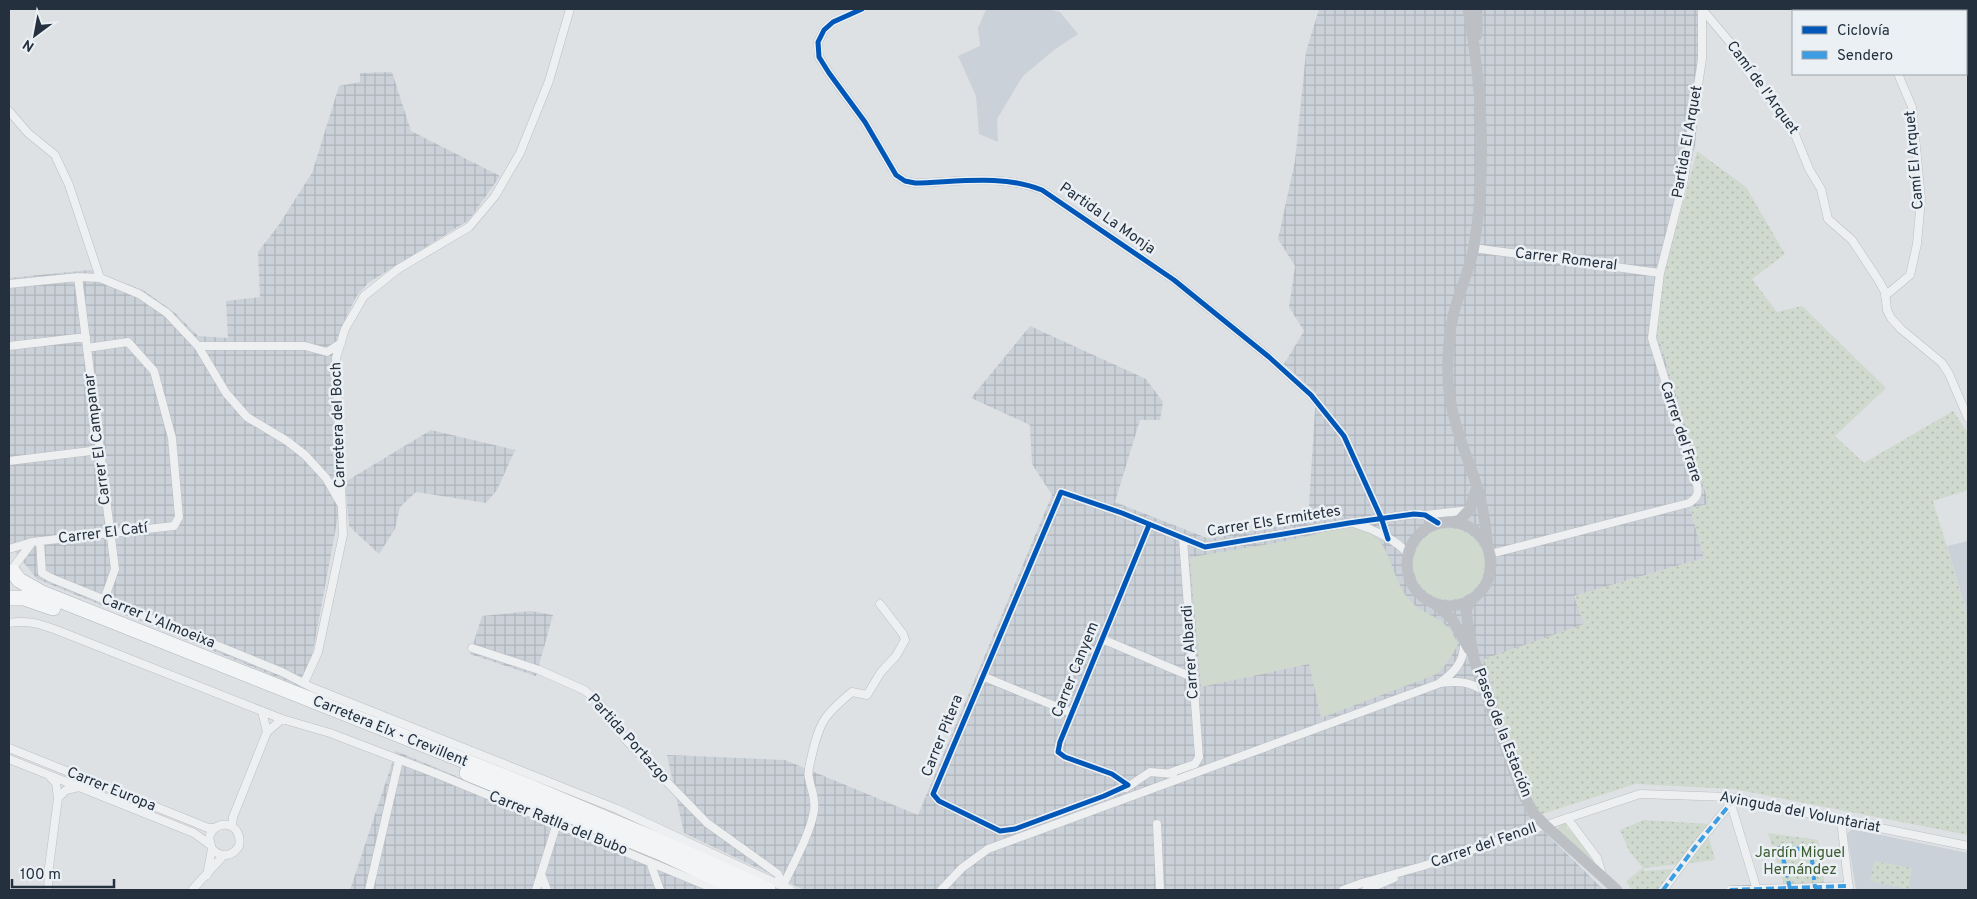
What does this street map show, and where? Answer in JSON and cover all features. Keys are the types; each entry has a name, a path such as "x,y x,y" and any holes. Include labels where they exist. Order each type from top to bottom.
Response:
{"highway":[{"path":"9,591 13,579 11,567"},
{"name":"Carretera Elx - Crevillent","path":"11,567 26,585 42,593 528,786 657,840 768,890"},
{"name":"Carretera Elx - Crevillent","path":"9,598 24,598 39,603 443,763 659,852 741,890"}],"street":[{"name":"Carretera del Boch","path":"304,683 318,652 343,535 336,358 345,329 364,296 398,269 469,226 495,196 520,152 549,81 570,9"},
{"name":"Partida La Monja","path":"862,9 833,22 824,30 818,42 819,56 829,73 865,122 896,175 905,181 915,183 1006,181 1027,184 1042,190 1174,280 1269,357 1311,395 1344,436 1382,520 1388,539"},
{"path":"1468,9 1476,49"},
{"path":"1478,9 1476,49 1482,151 1478,216 1473,248 1454,314 1449,352 1448,380 1452,416 1477,487 1486,522 1491,565 1485,587 1471,600 1459,605 1446,606 1434,604 1421,596 1411,584 1406,564 1408,554 1418,534 1428,527 1438,523 1458,523 1470,528 1481,537 1489,551"},
{"name":"Partida El Arquet","path":"1660,272 1685,170 1702,59 1702,9"},
{"name":"Camí de l'Arquet","path":"1702,9 1739,53 1747,71 1792,127 1809,169 1821,189 1825,212 1828,218 1852,240 1879,282 1891,318 1901,329 1942,363 1949,374 1968,418"},
{"name":"Camí El Arquet","path":"1885,296 1910,275 1917,244 1921,199 1912,107 1898,75"},
{"path":"9,112 28,132 55,155 70,184 100,278"},
{"name":"Carrer Romeral","path":"1473,248 1660,272"},
{"name":"Carrer del Frare","path":"1489,551 1689,503 1697,496 1699,492 1698,484 1652,338 1660,272"},
{"path":"9,284 78,277 100,278 139,294 167,313 198,346 226,393 247,417 287,441 305,455 326,478 342,506"},
{"name":"Carrer El Campanar","path":"78,277 114,569 104,600"},
{"path":"9,346 86,337"},
{"name":"Carrer El Catí","path":"9,549 36,542 174,526 179,516 172,438 154,371 128,342 87,348"},
{"path":"198,346 305,346 327,352 341,343"},
{"path":"9,461 99,450"},
{"path":"1458,523 1469,510 1477,487"},
{"name":"Carrer Els Ermitetes","path":"1061,492 1205,547 1349,523 1382,520 1414,514 1425,515 1469,510"},
{"name":"Carrer Pitera","path":"1061,492 933,794 938,801 1000,831 1015,829 1104,796 1128,785"},
{"path":"1425,515 1438,523"},
{"name":"Carrer Els Ermitetes","path":"1349,523 1368,528 1388,539 1408,554"},
{"name":"Carrer Canyem","path":"1128,785 1112,774 1058,752 1060,742 1149,525"},
{"name":"Carrer Albardi","path":"1169,774 1195,764 1199,757 1183,539"},
{"path":"11,567 36,542"},
{"name":"Carrer L'Almoeixa","path":"36,542 42,573 282,672 304,683 617,809 791,890"},
{"name":"Paseo de la Estación","path":"1471,600 1466,610 1474,659 1522,792 1534,814 1617,890"},
{"path":"783,886 807,835 814,812 815,797 808,776 815,740 823,720 831,709 852,692 867,695 881,672 896,656 905,640 903,634 880,604"},
{"name":"Paseo de la Estación","path":"1434,604 1452,618 1474,659"},
{"name":"Carrer Ratlla del Bubo","path":"9,623 22,621 36,622 59,630 282,719 330,733 399,760 717,890"},
{"path":"1438,684 1457,670 1464,653 1464,639"},
{"path":"1102,640 1192,677"},
{"name":"Partida Portazgo","path":"472,648 540,670 584,690 598,701 625,739 707,823 778,874 783,886"},
{"path":"1469,683 1477,679 1479,675"},
{"path":"982,676 1072,713"},
{"path":"941,890 962,868 988,849 1438,684 1460,681 1469,683 1485,692"},
{"path":"262,711 268,732"},
{"path":"232,826 233,816 268,732 282,719"},
{"name":"Carrer Europa","path":"9,748 208,828 214,828"},
{"name":"Carrer Europa","path":"9,759 194,833 211,846"},
{"path":"369,890 399,760"},
{"path":"1111,805 1128,785 1150,772 1190,776"},
{"path":"48,775 56,783 58,798 49,866 48,890"},
{"path":"58,798 66,790 79,787"},
{"name":"Avinguda del Voluntariat","path":"1545,825 1640,794 1730,800 1968,846"},
{"path":"1730,800 1756,889"},
{"path":"1663,890 1730,800"},
{"path":"1567,818 1597,858 1602,875"},
{"path":"1730,890 1849,888 1841,820"},
{"path":"536,890 557,823"},
{"path":"1157,824 1160,890"},
{"path":"207,875 211,846 210,833 220,825 232,826 239,834 239,846 232,854 216,853 211,846"},
{"name":"Carrer del Fenoll","path":"1343,890 1423,866 1545,825"},
{"path":"192,890 224,855"},
{"path":"650,862 660,890"},
{"name":"Carrer del Fenoll","path":"1366,890 1423,866"},
{"path":"541,874 547,890"}],"shaded area":[{"path":"986,9 1048,9 1060,12 1078,34 1054,50 1023,76 997,119 998,142 979,134 976,96 958,56 980,46 978,28"},
{"path":"1319,9 1707,9 1695,146 1661,285 1657,332 1709,504 1690,508 1704,558 1574,596 1584,624 1530,818 1604,890 804,890 684,833 667,755 785,760 918,815 1052,495 1032,464 1030,425 971,398 1030,326 1146,379 1163,402 1160,420 1140,420 1115,502 1207,538 1308,521 1316,393 1284,364 1304,331 1289,307 1295,266 1278,239 1295,161 1306,52"},
{"path":"392,72 411,131 500,176 469,220 368,283 356,297 346,317 333,356 339,511 311,662 301,687 37,579 9,544 9,278 90,270 143,290 174,312 198,336 228,338 226,301 260,297 258,252 278,226 312,173 339,86 360,82 360,73"},
{"path":"431,430 515,450 497,490 486,503 416,492 400,507 395,529 379,554 349,526 345,482"},
{"path":"1968,541 1968,617 1947,546"},
{"path":"531,611 553,615 536,676 470,654 482,616"},
{"path":"396,751 705,880 728,890 350,890"},
{"path":"1852,829 1968,853 1968,890 1856,890 1847,834"}],"green space":[{"path":"1697,151 1746,187 1785,254 1752,279 1777,312 1802,306 1886,388 1835,436 1864,463 1953,411 1968,433 1968,490 1933,501 1968,617 1968,835 1734,789 1635,784 1530,818 1484,659 1584,624 1574,596 1704,558 1690,508 1709,504 1657,332 1661,285"},
{"path":"1351,526 1375,536 1387,553 1399,584 1408,598 1421,610 1441,621 1453,634 1458,644 1440,671 1437,674 1321,718 1309,664 1201,687 1190,560 1192,557 1286,541"},
{"path":"1456,528 1475,538 1483,550 1485,564 1483,578 1475,590 1463,598 1442,600 1423,590 1415,578 1413,557 1423,538 1435,530"},
{"path":"1644,820 1710,824 1709,837 1715,860 1644,868 1644,871 1673,869 1657,890 1632,890 1626,881 1643,868 1629,851 1620,830"},
{"path":"1565,822 1568,824 1566,827 1584,844 1592,861 1557,830 1560,823"},
{"name":"Jardín Miguel Hernández","path":"1768,833 1818,840 1823,862 1824,883 1784,885"},
{"path":"1874,861 1912,868 1908,889 1870,881"}],"marked path":[{"path":"1663,890 1731,803"},
{"path":"1790,889 1781,846 1811,851 1815,888"},
{"path":"1730,890 1849,886"}],"cycle path":[{"path":"862,9 833,22 824,30 818,42 819,57 865,122 896,175 905,181 915,183 996,180 1027,185 1042,190 1174,280 1269,357 1311,395 1344,436 1382,520 1388,539"},
{"path":"1149,525 1060,742 1058,752 1065,757 1112,774 1128,785 1104,796 1015,829 1000,831 939,801 933,794 1061,492 1122,513 1205,547 1414,514 1425,515 1438,523"}]}
